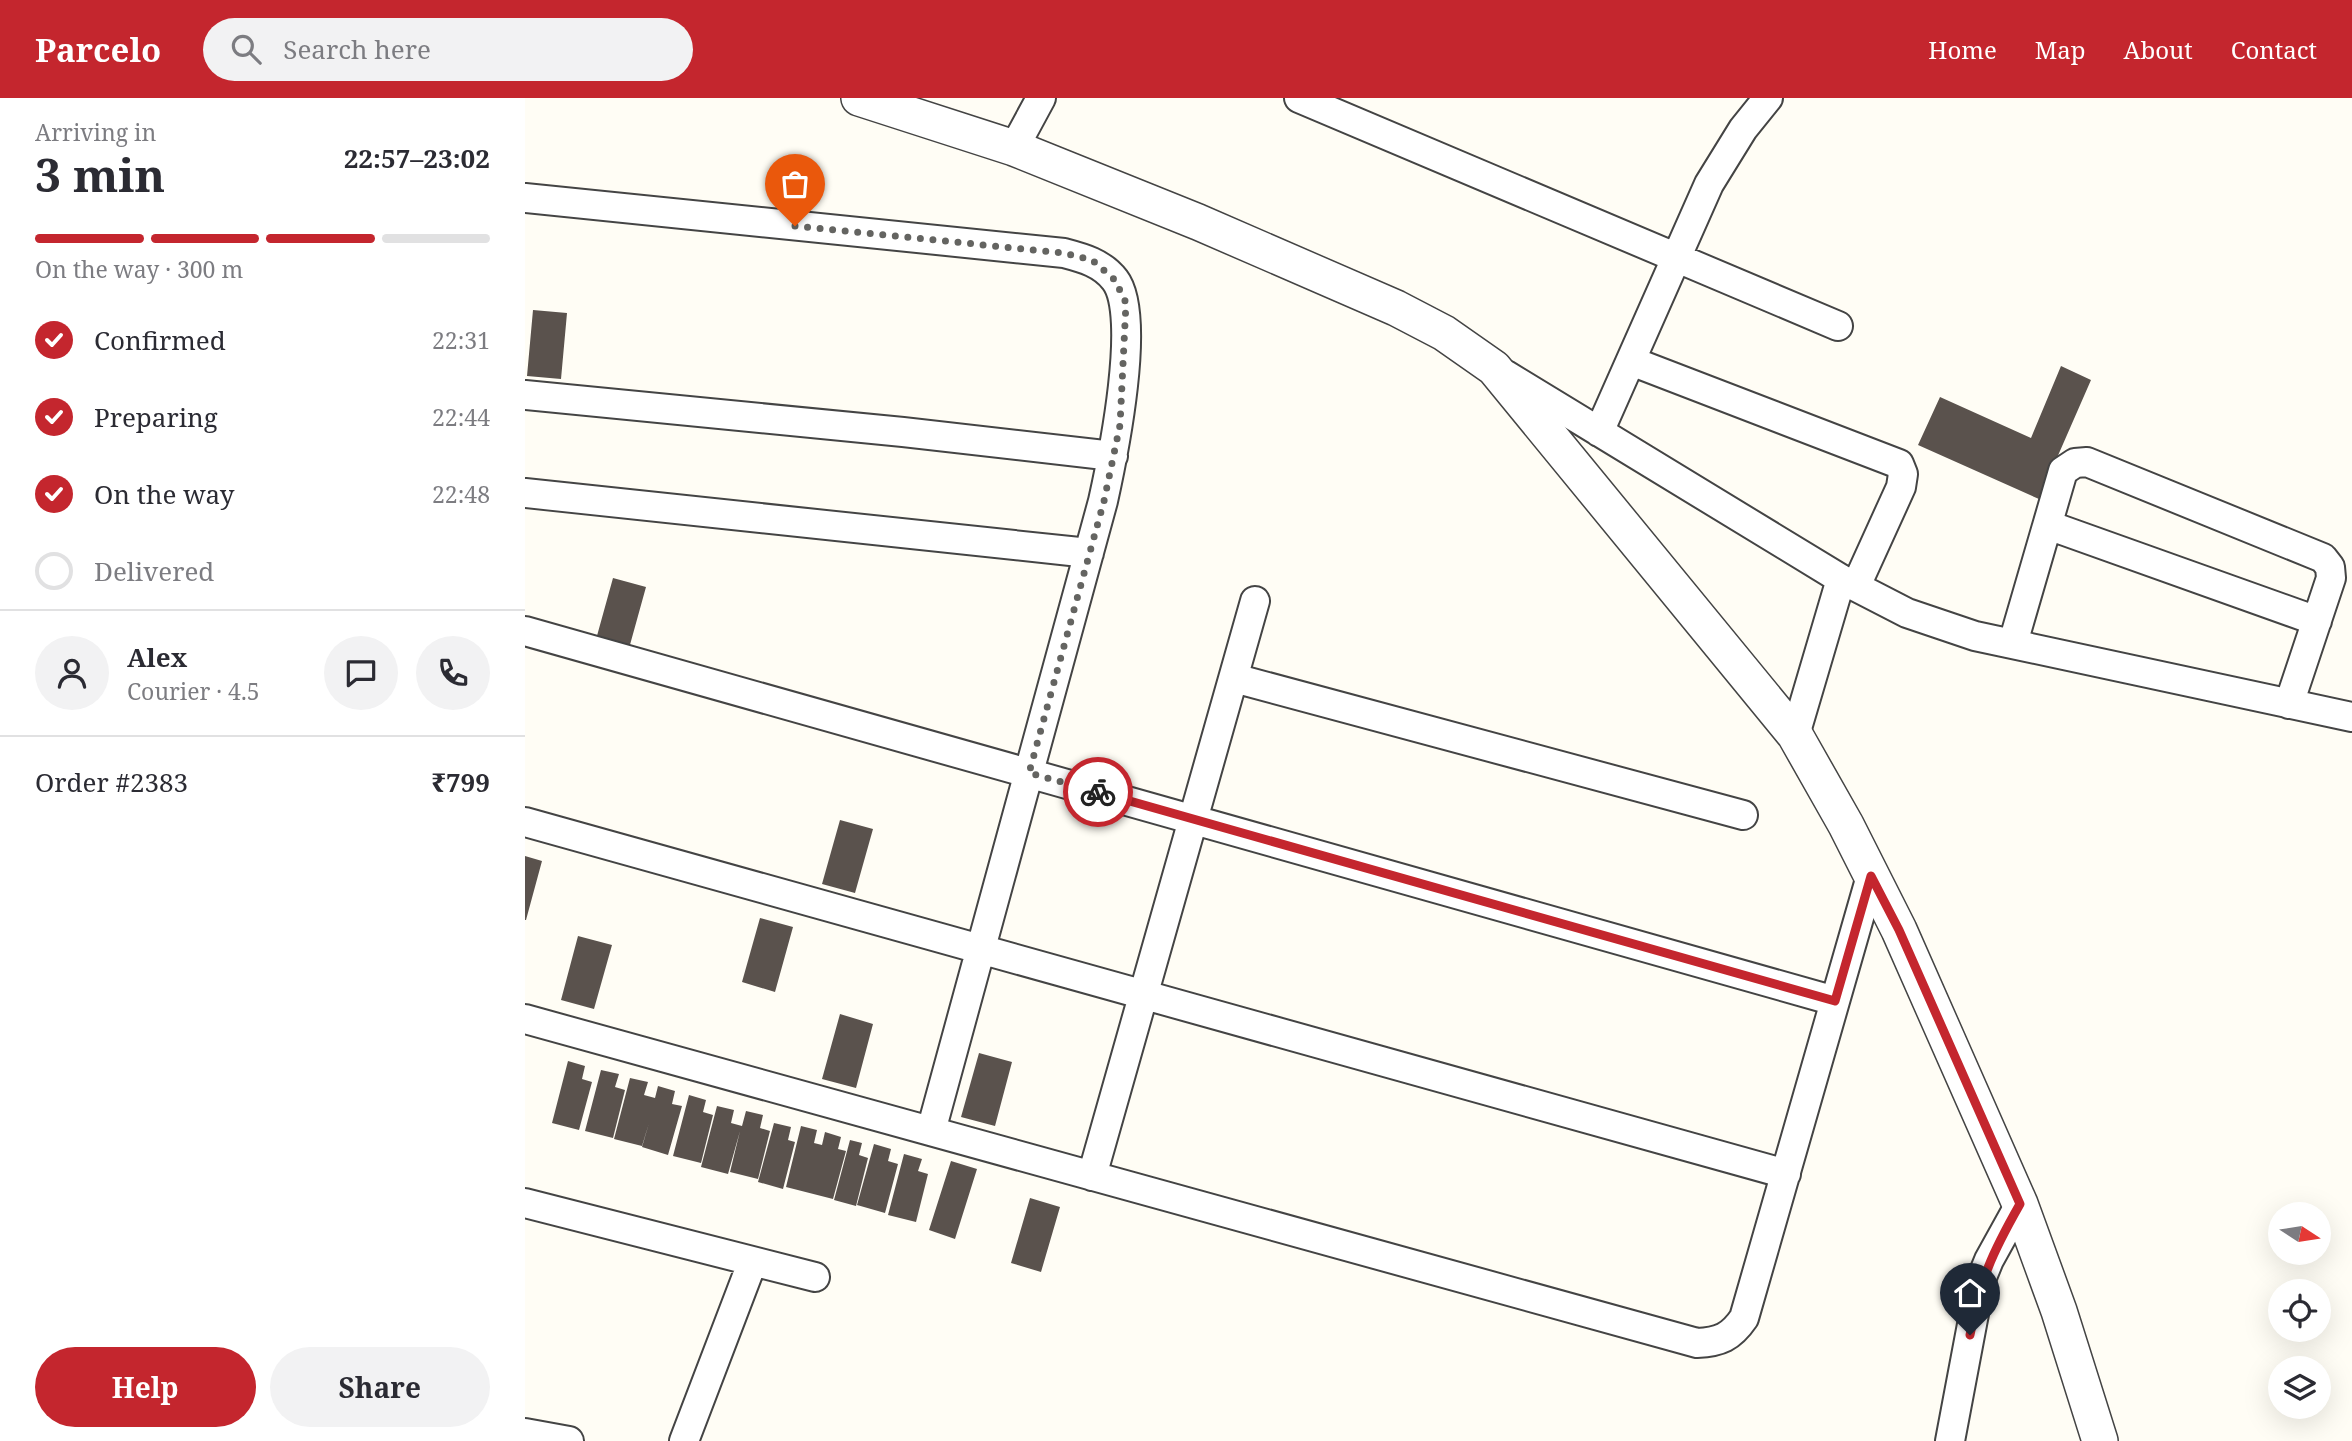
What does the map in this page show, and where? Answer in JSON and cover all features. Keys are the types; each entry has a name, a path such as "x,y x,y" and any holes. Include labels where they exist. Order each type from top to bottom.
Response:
{"street":[{"path":"859,98 1014,148 1198,222 1396,308 1444,333 1494,368 1849,583 1907,613 1975,636 2352,717"},
{"path":"1014,148 1041,98"},
{"path":"1299,98 1839,326"},
{"path":"1599,432 1709,184 1743,129 1768,98"},
{"path":"525,198 1064,253 1092,260 1115,280 1126,303 1120,425 1113,456 931,1131"},
{"path":"1631,360 1899,464 1903,474 1901,487 1849,583 1795,735"},
{"path":"1494,368 1795,735 1899,930 2020,1204 2059,1311 2100,1441"},
{"path":"525,395 903,432 1113,456"},
{"path":"2013,643 2063,471 2074,463 2100,465 2323,558 2330,567 2331,578 2289,704"},
{"path":"525,493 1089,553"},
{"path":"2047,526 2317,621"},
{"path":"1092,1176 1255,601"},
{"path":"525,631 1835,1001"},
{"path":"1234,678 1744,815"},
{"path":"525,822 1786,1174"},
{"path":"525,1019 1697,1343 1715,1342 1732,1335 1744,1318 1871,876"},
{"path":"525,1203 815,1277"},
{"path":"1950,1441 1980,1282 2020,1204"},
{"path":"684,1441 753,1263"},
{"path":"525,1433 569,1441"}],"building":[{"path":"533,310 567,313 561,379 527,376"},
{"path":"2061,366 2091,380 2039,499 1918,445 1940,397 2031,438"},
{"path":"613,578 646,587 628,652 595,643"},
{"path":"840,820 873,829 855,893 822,884"},
{"path":"525,856 542,861 526,920 525,920"},
{"path":"760,918 793,927 775,992 742,982"},
{"path":"578,936 612,945 594,1009 561,1000"},
{"path":"840,1014 873,1024 856,1088 822,1079"},
{"path":"979,1053 1012,1062 995,1126 961,1117"},
{"path":"568,1061 585,1066 582,1079 592,1082 579,1130 552,1123"},
{"path":"601,1070 619,1074 615,1087 625,1090 613,1138 585,1131"},
{"path":"630,1078 648,1082 644,1095 655,1098 658,1086 675,1091 672,1104 682,1106 668,1155 642,1147 649,1123 642,1146 614,1139"},
{"path":"689,1095 706,1100 703,1112 713,1115 701,1163 673,1156"},
{"path":"717,1106 734,1110 731,1123 742,1126 746,1111 763,1115 760,1128 770,1131 758,1179 730,1172 740,1131 728,1174 701,1167"},
{"path":"774,1123 791,1127 788,1140 795,1142 783,1189 758,1182"},
{"path":"801,1126 817,1130 814,1143 822,1145 825,1132 841,1137 838,1149 846,1151 833,1199 786,1187"},
{"path":"850,1140 862,1143 859,1155 868,1158 856,1206 834,1200"},
{"path":"874,1144 891,1149 888,1161 898,1164 885,1213 857,1205"},
{"path":"904,1154 922,1159 918,1171 928,1174 916,1222 888,1215"},
{"path":"951,1161 977,1169 955,1239 929,1230"},
{"path":"1030,1198 1060,1207 1041,1272 1011,1263"}],"way so far":[{"path":"795,226 1064,253 1092,260 1115,280 1126,303 1120,425 1104,501 1029,773 1098,792"}],"route":[{"path":"1098,792 1835,1001 1871,876 1899,930 2020,1204 2000,1238 1980,1282 1970,1335"}]}
